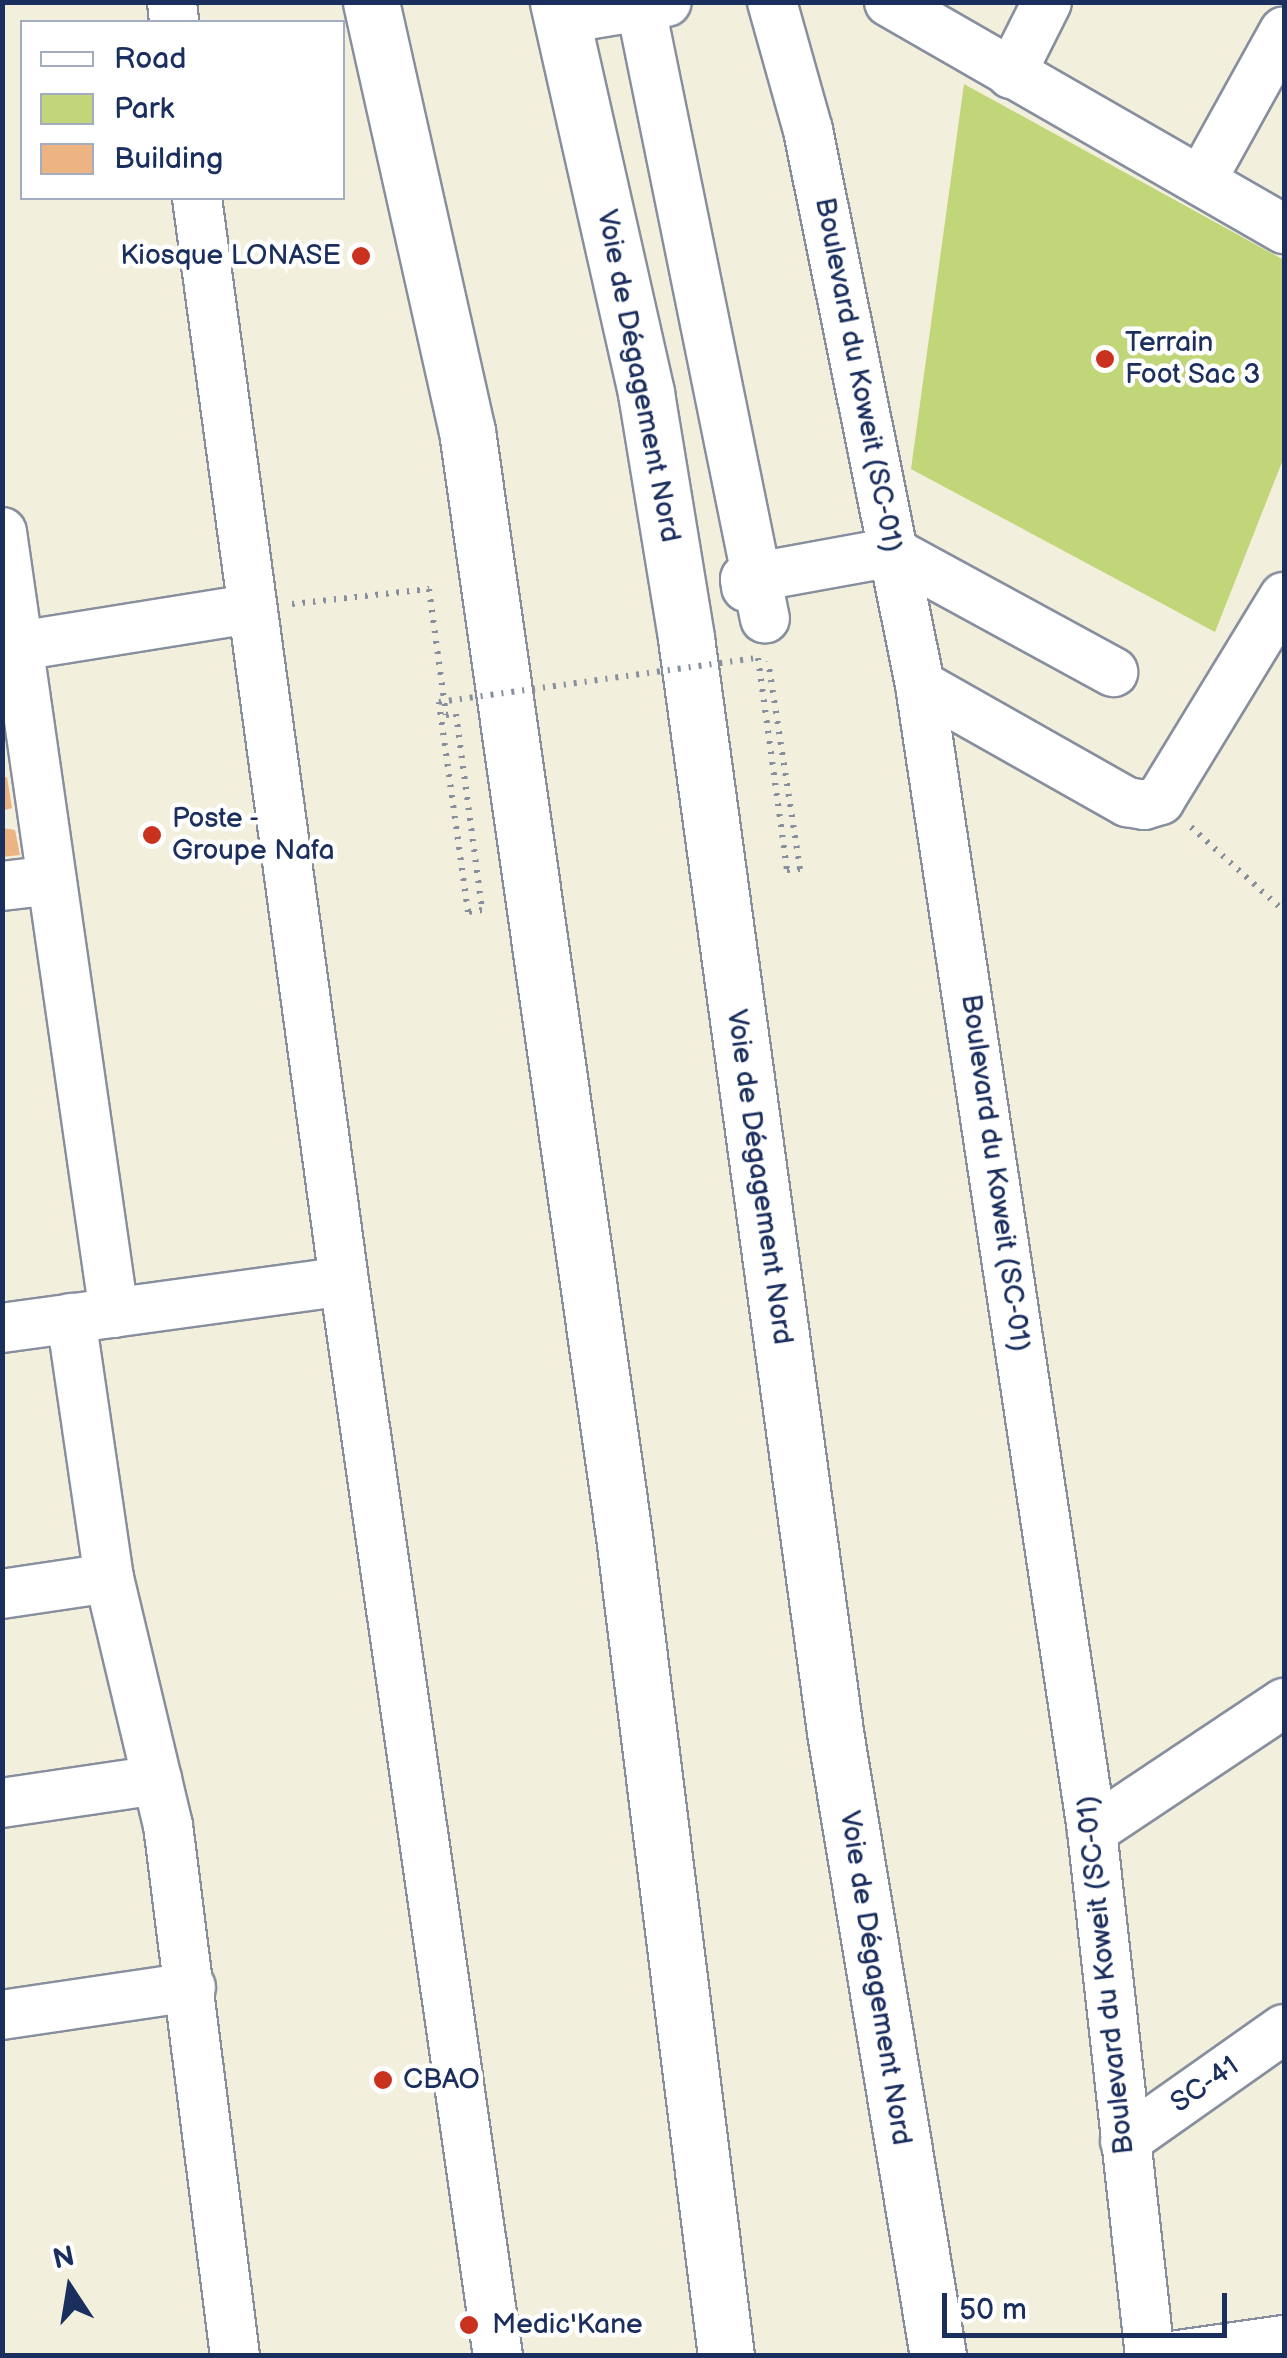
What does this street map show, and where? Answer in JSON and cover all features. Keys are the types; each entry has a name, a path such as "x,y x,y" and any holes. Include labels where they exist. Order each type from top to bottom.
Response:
{"highway":[{"path":"371,2 470,451 624,1536 724,2351"},
{"name":"Voie de Dégagement Nord","path":"560,11 646,393 671,544 835,1732 938,2356"}],"street":[{"name":"Boulevard du Koweit (SC-01)","path":"772,2 808,130 920,685 1092,1831 1150,2356"},
{"path":"889,2 1284,230"},
{"path":"560,11 654,5 756,611 893,552 1113,672"},
{"path":"1011,74 1042,6"},
{"path":"1201,181 1284,31"},
{"path":"197,200 344,1281 498,2356"},
{"path":"2,532 15,662 52,880 93,1316 110,1578 157,1780 190,1986 236,2356"},
{"path":"920,685 1126,802 1144,806 1160,800 1284,597"},
{"path":"15,662 251,609"},
{"path":"2,886 52,880"},
{"path":"2,1328 344,1281"},
{"path":"2,1594 110,1578"},
{"path":"1092,1831 1284,1703"},
{"path":"2,1803 157,1780"},
{"path":"2,2015 190,1986"},
{"name":"SC-41","path":"1125,2142 1284,2029"},
{"path":"1172,2356 1284,2340"}],"path":[{"path":"251,609 429,589 432,610 446,715 456,714 482,910 468,912 439,702 756,611 788,870 800,869 769,668"},
{"path":"432,610 444,608"},
{"path":"1160,800 1284,911"}],"green space":[{"name":"Terrain Foot Sac 3","path":"964,84 1284,260 1284,457 1215,632 911,469"}],"building":[{"path":"7,777 12,808 2,811 2,778"},
{"path":"2,828 15,830 20,855 2,857"}],"place":[{"name":"Kiosque LONASE","path":"361,256"},
{"name":"Terrain Foot Sac 3","path":"1105,359"},
{"name":"Poste - Groupe Nafa","path":"152,835"},
{"name":"CBAO","path":"383,2080"},
{"name":"Medic'Kane","path":"469,2325"}]}
